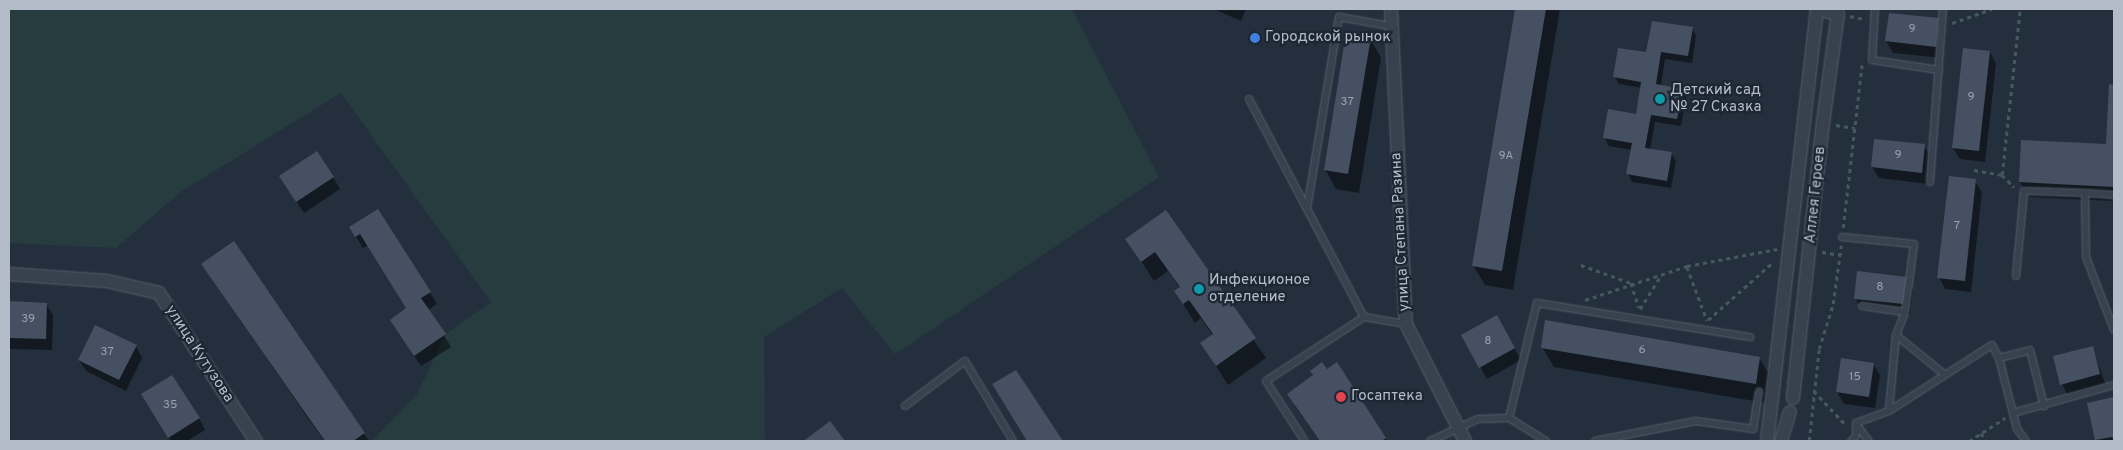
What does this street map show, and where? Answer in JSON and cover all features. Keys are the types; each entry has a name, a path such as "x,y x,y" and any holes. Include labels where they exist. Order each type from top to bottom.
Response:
{"street":[{"name":"улица Степана Разина","path":"1391,9 1390,26 1406,324 1465,441"},
{"path":"1767,441 1817,9 1838,14"},
{"name":"Аллея Героев","path":"1793,398 1838,14"},
{"name":"улица Кутузова","path":"9,274 107,281 159,293 256,441"},
{"path":"1781,441 1790,412"}],"lane":[{"path":"1875,9 1872,60 1939,70"},
{"path":"1930,182 1943,9"},
{"path":"1307,208 1339,17 1390,26"},
{"path":"1249,100 1364,317"},
{"path":"2016,276 2024,191 2114,194"},
{"path":"2085,192 2086,257 2114,330"},
{"path":"1842,237 1914,244 1905,312 1896,335 1889,411"},
{"path":"1509,418 1537,303 1750,337"},
{"path":"1862,306 1905,312"},
{"path":"1304,440 1266,381 1364,317 1406,324"},
{"path":"1896,335 1944,374"},
{"path":"1856,423 1889,411 1992,345 1999,358 2016,428 2026,441"},
{"path":"1999,358 2030,350 2044,406"},
{"path":"905,406 965,361 1013,441"},
{"path":"2012,413 2044,406 2114,385"},
{"path":"1595,441 1696,421 1753,429 1759,391"},
{"path":"1430,441 1478,419 1509,418 1546,441"},
{"path":"1853,438 1856,423"},
{"path":"1856,423 1869,441"}],"path":[{"path":"1942,27 1992,9"},
{"path":"2002,175 2020,9"},
{"path":"1838,14 1866,19 1865,28"},
{"path":"1809,441 1819,349 1833,304 1840,255 1863,55"},
{"path":"1974,170 2002,175 2015,188 2024,191"},
{"path":"1687,266 1707,322 1791,246"},
{"path":"1573,308 1582,301 1631,283 1661,276 1687,266 1791,246"},
{"path":"1811,250 1840,255"},
{"path":"1582,264 1631,283"},
{"path":"1638,320 1640,310 1661,276"},
{"path":"1631,283 1640,310"},
{"path":"1814,391 1853,438"},
{"path":"1969,441 2012,413"},
{"path":"1982,433 1983,441"}],"green space":[{"path":"9,9 1072,9 1159,177 895,354 842,288 764,337 765,441 372,441 417,394 446,334 491,302 341,93 182,191 116,248 9,243"}],"building":[{"path":"1515,9 1546,9 1502,271 1472,266"},
{"path":"1889,13 1939,18 1936,47 1885,41"},
{"name":"Детский сад № 27 Сказка","path":"1652,21 1693,27 1688,56 1661,52 1656,84 1683,89 1677,119 1651,115 1645,148 1672,152 1667,181 1626,174 1632,143 1603,138 1608,109 1636,114 1641,82 1613,77 1618,48 1646,52"},
{"path":"1346,33 1371,37 1348,174 1324,170"},
{"path":"1963,48 1990,51 1979,151 1952,148"},
{"path":"2109,84 2114,85 2114,187 2019,182 2021,140 2106,144"},
{"path":"1874,139 1925,144 1922,173 1871,167"},
{"path":"317,151 334,177 296,202 279,176"},
{"path":"1949,176 1976,179 1965,281 1937,278"},
{"path":"378,209 431,292 421,298 446,334 414,356 390,320 406,308 360,234 355,237 349,227"},
{"name":"Инфекционое отделение","path":"1166,210 1256,338 1216,366 1200,343 1213,334 1189,300 1183,304 1174,291 1180,287 1155,252 1141,262 1125,239"},
{"path":"234,241 365,433 353,441 325,441 201,264"},
{"path":"1857,271 1907,277 1904,304 1854,299"},
{"path":"9,301 47,303 46,339 9,338"},
{"path":"1497,315 1515,348 1479,368 1461,335"},
{"path":"1545,320 1760,357 1756,384 1541,348"},
{"path":"95,325 137,345 119,380 78,360"},
{"path":"2093,346 2100,374 2060,385 2053,356"},
{"path":"1841,358 1874,363 1869,397 1836,392"},
{"path":"1322,362 1327,369 1337,362 1386,438 1382,441 1320,441 1287,394 1313,375 1310,371"},
{"path":"1016,370 1063,441 1027,441 992,384"},
{"path":"172,375 200,418 168,438 141,394"},
{"path":"2114,397 2114,441 2112,437 2095,440 2087,403"},
{"path":"830,421 845,441 805,440"}],"place":[{"name":"Городской рынок","path":"1255,38"},
{"name":"Детский сад № 27 Сказка","path":"1660,99"},
{"name":"Инфекционое отделение","path":"1199,289"},
{"name":"Госаптека","path":"1341,397"}]}
